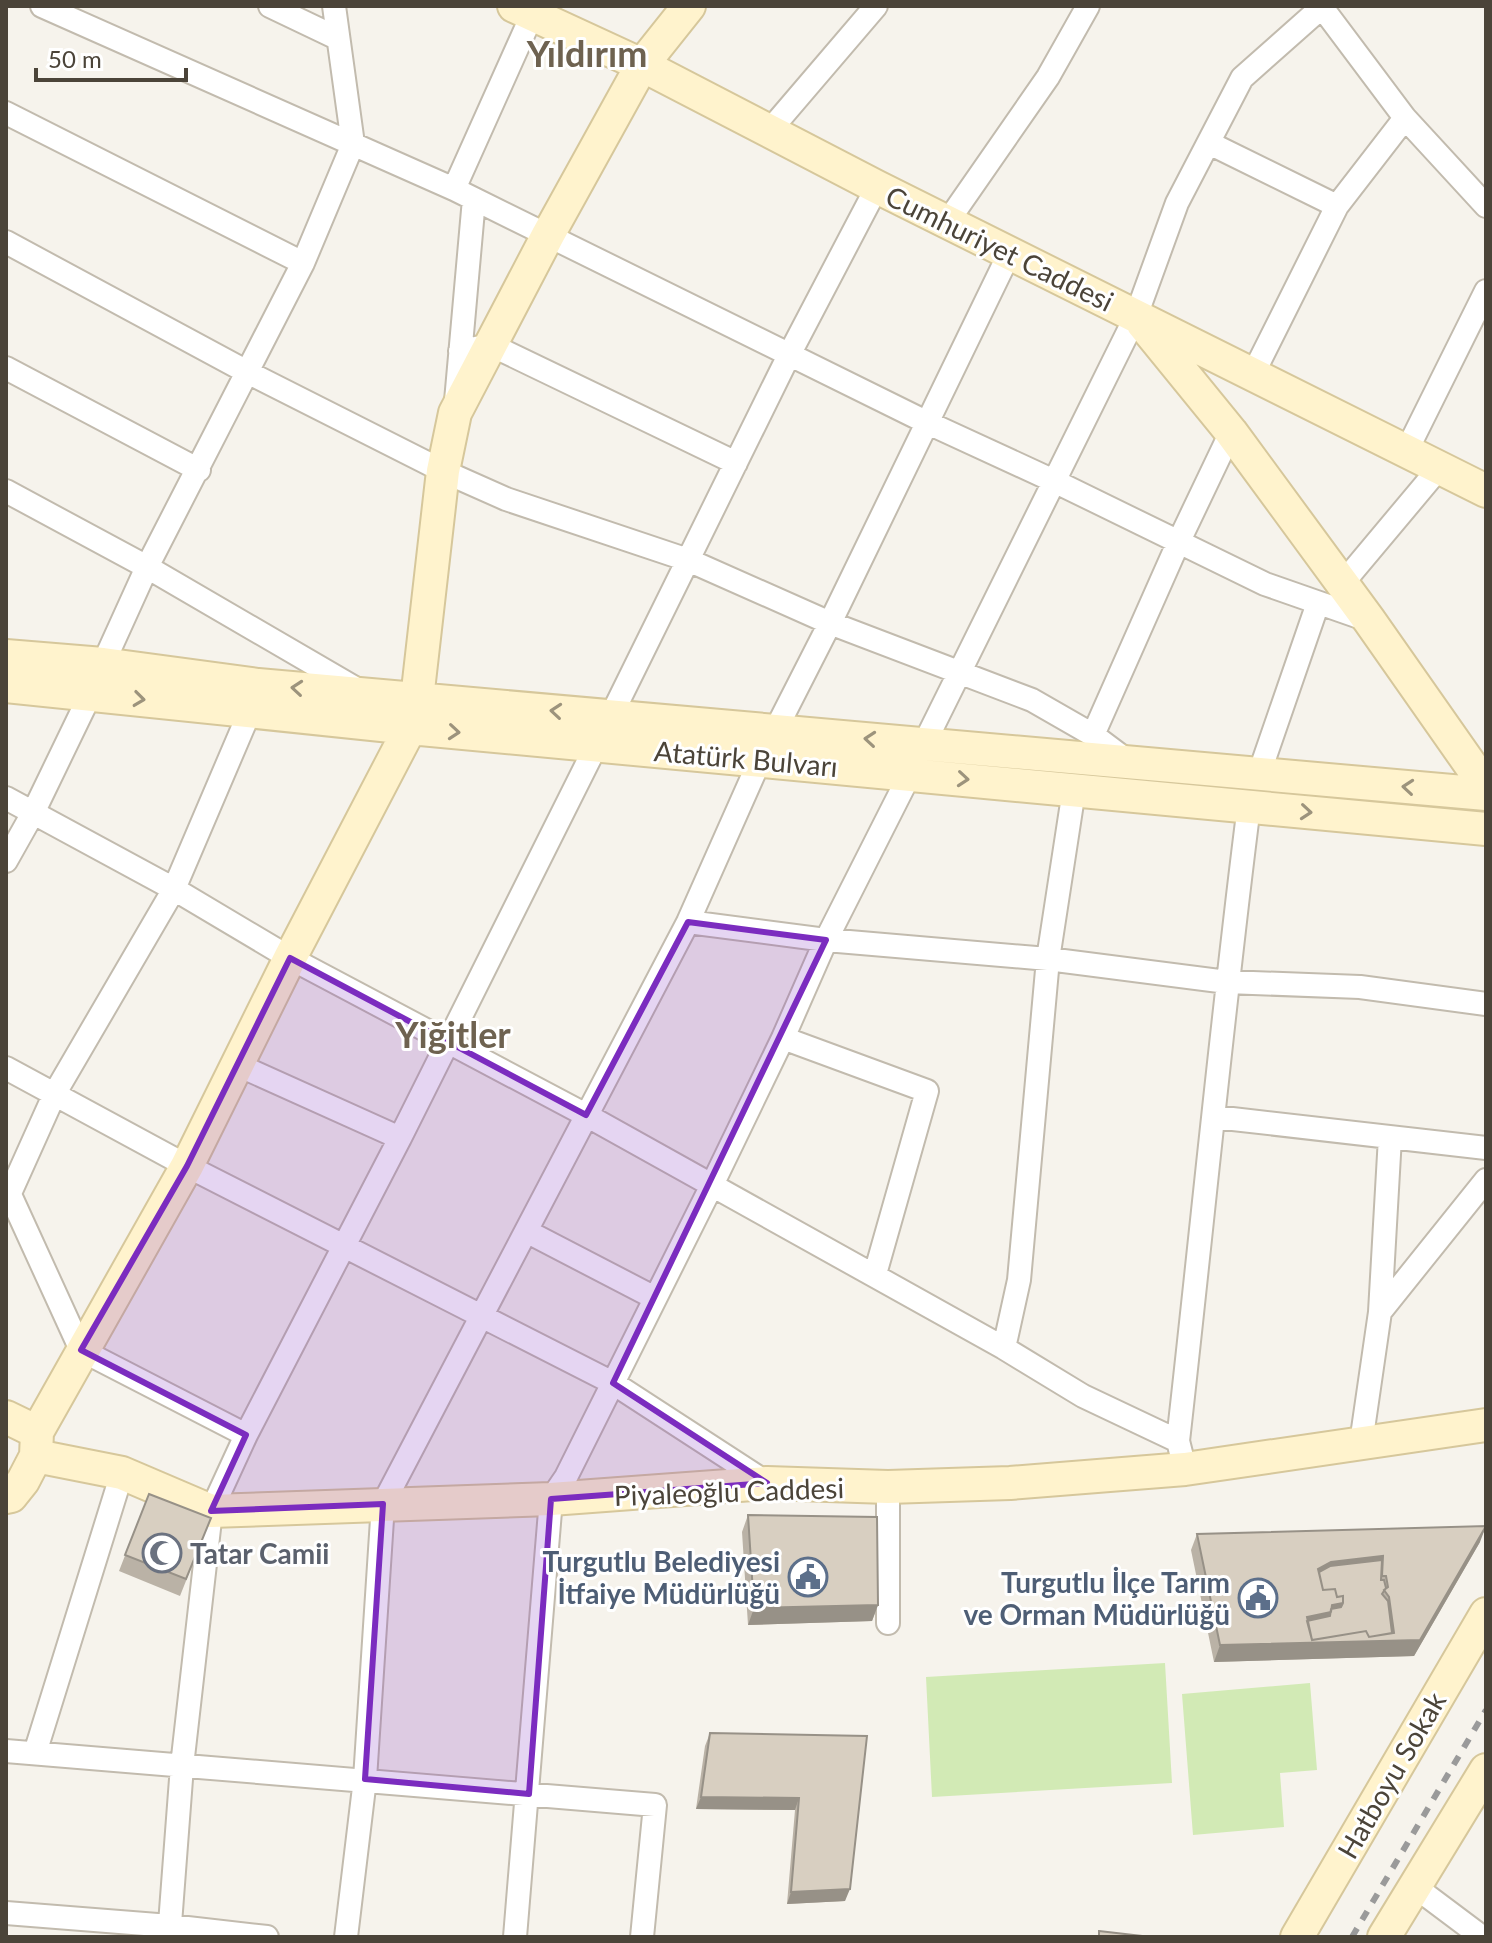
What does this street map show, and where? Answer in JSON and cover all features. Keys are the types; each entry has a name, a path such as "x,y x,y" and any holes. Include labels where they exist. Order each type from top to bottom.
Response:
{"street":[{"path":"42,6 464,194 926,422 1265,584 1330,593"},
{"path":"270,6 337,38"},
{"path":"6,861 33,813 147,567 303,263 353,144 334,6"},
{"path":"8,1500 23,1481 36,1444 81,1350 187,1166 414,714 443,471 455,413 475,348 548,235 642,65 689,6"},
{"path":"770,130 876,6"},
{"path":"515,1937 551,1499 566,1477 712,1185 826,940 1136,316 1177,203 1242,78 1322,6 1405,118 1486,206"},
{"path":"948,221 1048,77 1082,8"},
{"path":"475,348 464,194 523,10"},
{"name":"Cumhuriyet Caddesi","path":"523,10 642,65 877,187 1486,491"},
{"path":"6,113 303,263"},
{"path":"1253,374 1337,206 1405,118"},
{"path":"1209,143 1337,206"},
{"path":"170,1931 182,1766 211,1511 246,1435 400,1138 789,355 877,187"},
{"path":"6,242 249,373 443,471 506,499 688,560 830,623 1032,700 1090,747"},
{"path":"346,1937 365,1779 383,1504 688,922 760,760 1010,252"},
{"path":"1407,450 1486,291"},
{"path":"1136,316 1231,432 1330,593 1369,620 1486,787"},
{"path":"475,348 736,463"},
{"path":"6,368 199,470"},
{"path":"1004,1348 1019,1280 1048,959 1074,790 1179,541 1231,432"},
{"path":"6,798 174,889 290,958 586,1115 875,1274 1182,1455 1227,982 1249,806 1330,593 1440,467"},
{"path":"6,491 147,567 367,694"},
{"name":"Atatürk Bulvarı","path":"6,656 97,679 414,714 604,730 775,731 924,744 1090,747 1130,762 1486,794"},
{"name":"Atatürk Bulvarı","path":"6,686 97,679"},
{"name":"Atatürk Bulvarı","path":"254,698 367,694 414,714"},
{"path":"246,1435 81,1350 7,1194 55,1093 174,889 254,698"},
{"name":"Atatürk Bulvarı","path":"604,730 760,760 1486,829"},
{"path":"688,922 826,940 1048,959 1227,982 1360,987 1486,1004"},
{"path":"783,1038 927,1091 875,1274"},
{"path":"238,1065 400,1138"},
{"path":"6,1068 187,1166 613,1383 767,1483"},
{"path":"1215,1117 1486,1148"},
{"path":"1361,1443 1380,1312 1390,1137"},
{"path":"1380,1312 1486,1180"},
{"path":"526,1231 655,1298"},
{"name":"Piyaleoğlu Caddesi","path":"6,1417 36,1444 122,1473 211,1511 551,1499 767,1483 888,1487 1010,1483 1182,1455 1361,1443 1486,1425"},
{"path":"35,1753 122,1473"},
{"path":"888,1487 888,1623"},
{"name":"Hatboyu Sokak","path":"1297,1937 1486,1614"},
{"path":"6,1751 655,1805 642,1937"},
{"path":"1384,1937 1486,1770"},
{"path":"1414,1886 1482,1937"},
{"path":"6,1913 170,1931 267,1937"}],"highlighted area":[{"path":"688,922 826,940 613,1383 767,1483 551,1499 529,1794 365,1779 383,1504 211,1511 246,1435 81,1350 187,1166 290,958 586,1115"}],"green space":[{"path":"1165,1663 1172,1783 932,1797 926,1677"},
{"path":"1310,1683 1317,1770 1280,1773 1284,1827 1193,1835 1182,1694"}],"building":[{"name":"Tatar Camii","path":"149,1494 211,1518 186,1579 125,1555"},
{"name":"Turgutlu Belediyesi İtfaiye Müdürlüğü","path":"748,1515 877,1517 878,1605 754,1608"},
{"name":"Turgutlu İlçe Tarım ve Orman Müdürlüğü","path":"1486,1526 1420,1640 1220,1645 1197,1534","holes":["1383,1556 1382,1576 1386,1576 1388,1587 1384,1590 1389,1597 1394,1633 1369,1637 1366,1631 1312,1640 1307,1617 1331,1612 1332,1605 1343,1603 1343,1596 1337,1597 1335,1589 1323,1590 1318,1569 1331,1562"]},
{"path":"1382,1560 1381,1580 1384,1580 1386,1588 1382,1594 1388,1601 1392,1633 1369,1637 1366,1631 1312,1640 1307,1621 1330,1616 1331,1609 1341,1607 1343,1603 1343,1596 1337,1597 1335,1589 1323,1590 1319,1572 1330,1566"},
{"path":"710,1733 867,1736 850,1889 791,1892 799,1798 701,1797"},
{"path":"1099,1931 1151,1937 1099,1937"}],"railway":[{"path":"1352,1937 1486,1710"}],"place":[{"name":"Tatar Camii","path":"162,1553"},
{"name":"Turgutlu Belediyesi İtfaiye Müdürlüğü","path":"808,1577"},
{"name":"Turgutlu İlçe Tarım ve Orman Müdürlüğü","path":"1258,1598"}],"district":[{"name":"Yıldırım","path":"587,53"},
{"name":"Yiğitler","path":"453,1034"}]}
